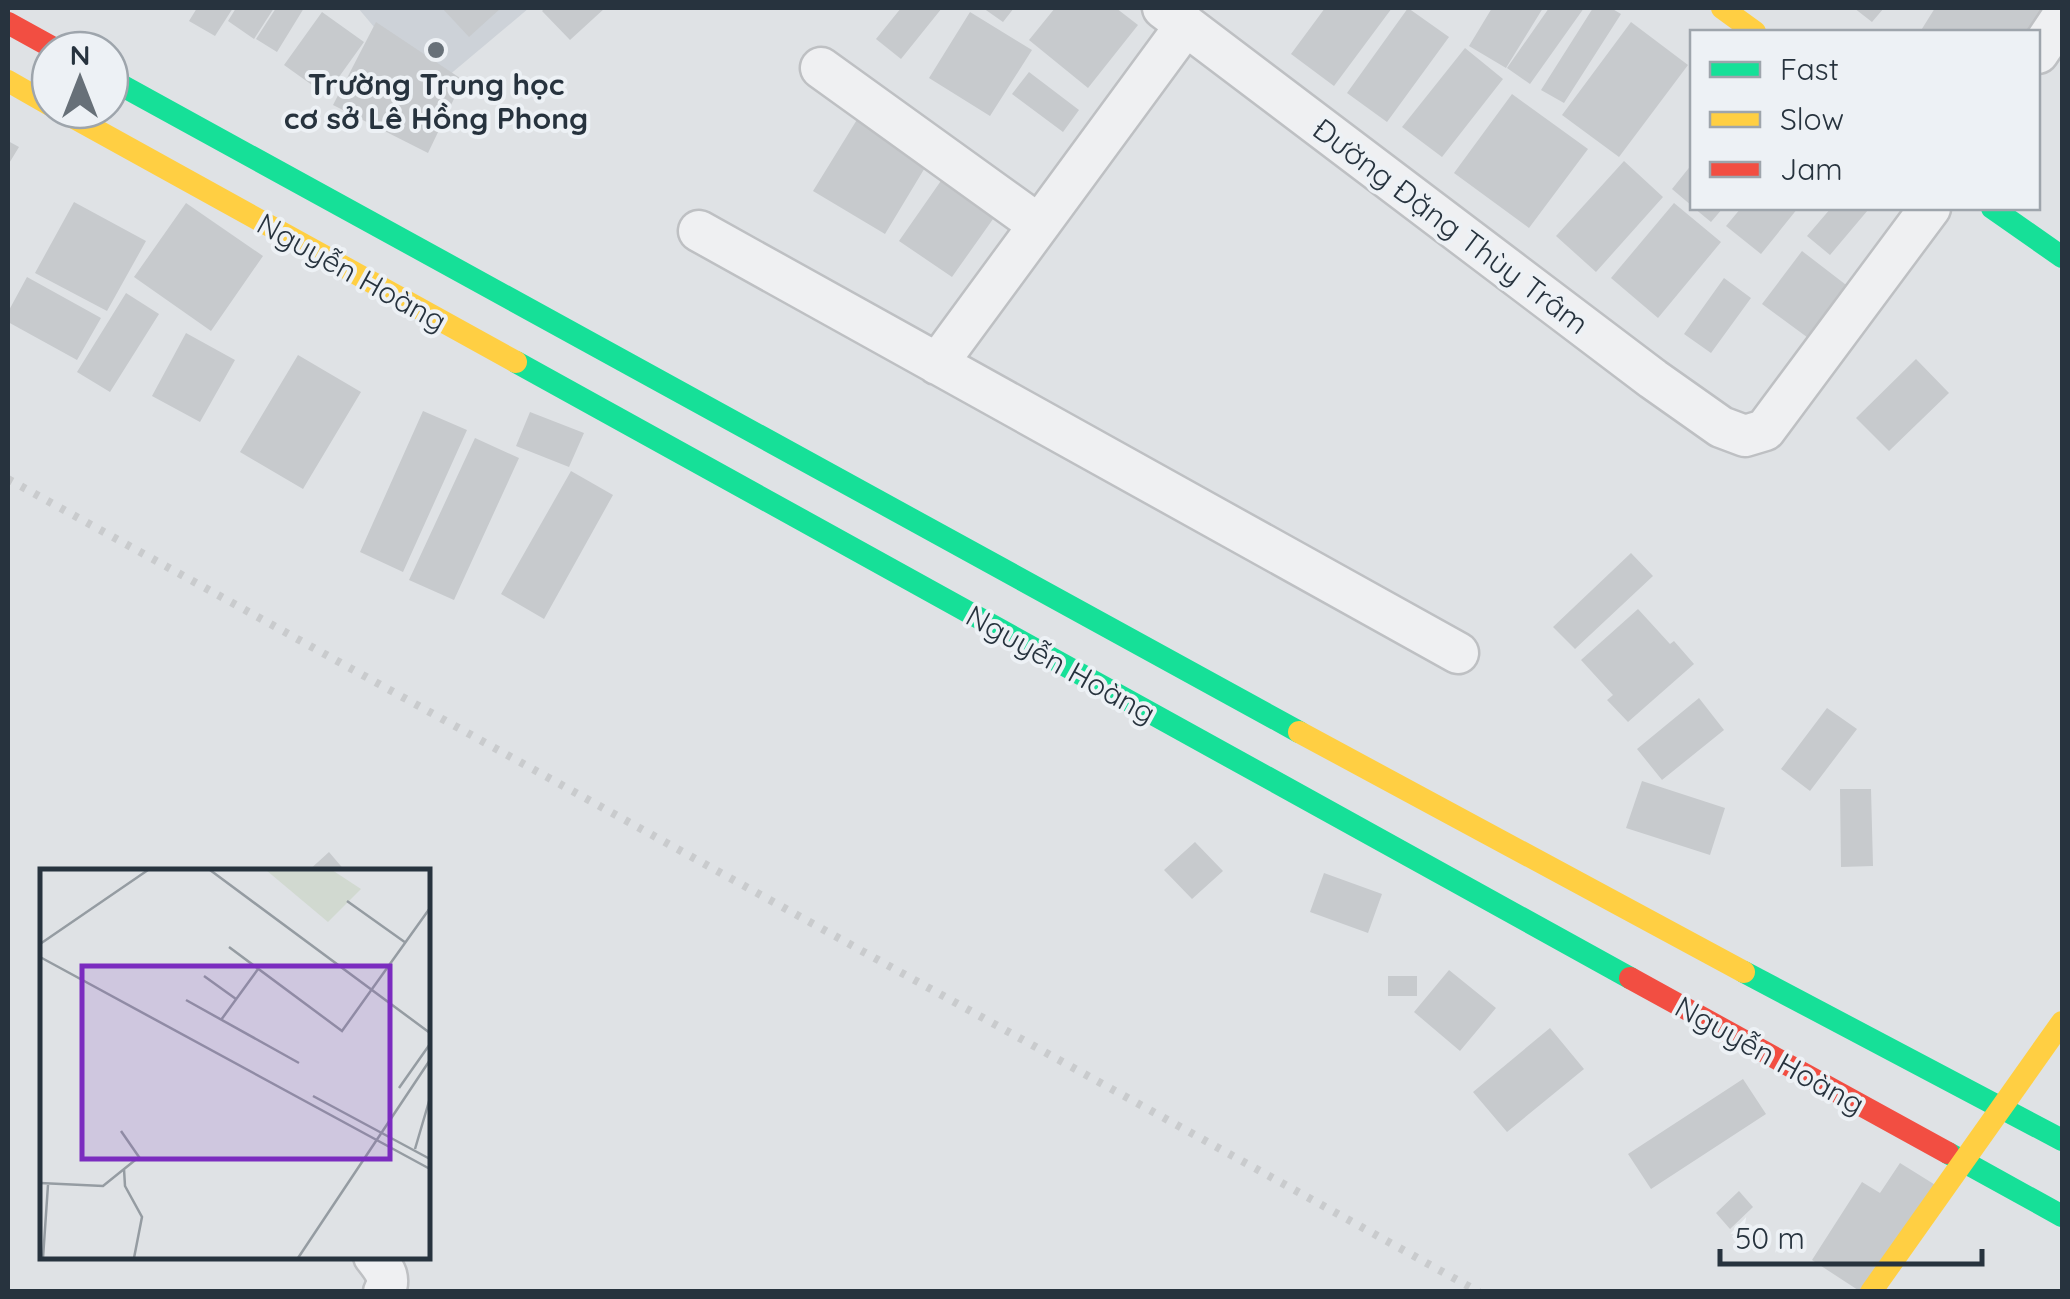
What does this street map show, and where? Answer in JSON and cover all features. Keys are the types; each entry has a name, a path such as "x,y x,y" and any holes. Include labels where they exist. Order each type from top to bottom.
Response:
{"main road":[{"path":"1722,8 1752,30"},
{"path":"8,23 30,35"},
{"path":"8,81 30,94"},
{"name":"Nguyễn Hoàng","path":"130,90 1539,864 2062,1140"},
{"name":"Nguyễn Hoàng","path":"96,130 2062,1216"},
{"path":"1995,210 2062,257"},
{"path":"1871,1292 2062,1022"},
{"path":"1984,1195 2051,1099"}],"street":[{"path":"937,364 1039,224 1174,16"},
{"name":"Đường Đặng Thùy Trâm","path":"1174,16 1653,379 1721,427 1745,436 1765,430 1929,210"},
{"path":"2040,50 2062,17"},
{"path":"820,68 1039,224"},
{"path":"699,231 1458,653"},
{"path":"376,1259 387,1274 384,1292"}],"shaded area":[{"name":"Trường Trung học cơ sở Lê Hồng Phong","path":"358,8 529,8 429,92"}],"building":[{"path":"197,8 233,8 215,36 189,21"},
{"path":"236,8 274,8 254,39 228,21"},
{"path":"276,8 304,8 277,52 256,39"},
{"path":"442,8 501,8 469,37"},
{"path":"605,8 570,40 542,11"},
{"path":"901,8 942,8 901,59 876,39"},
{"path":"983,8 1014,8 1003,22"},
{"path":"1055,8 1116,8 1138,25 1088,88 1029,40"},
{"path":"1325,8 1392,8 1334,86 1291,54"},
{"path":"1408,8 1449,37 1387,122 1347,93"},
{"path":"1492,8 1543,8 1506,68 1469,46"},
{"path":"1549,8 1584,8 1530,84 1507,68"},
{"path":"1593,8 1611,8 1621,14 1564,103 1541,90"},
{"path":"1854,8 1884,8 1872,22"},
{"path":"1935,8 2043,8 2029,30 1921,30"},
{"path":"322,12 364,42 326,95 284,65"},
{"path":"970,12 1032,50 990,116 929,78"},
{"path":"376,22 463,80 428,153 333,105"},
{"path":"1631,22 1688,65 1619,157 1562,115"},
{"path":"1465,48 1503,79 1442,157 1402,127"},
{"path":"1029,72 1079,110 1063,132 1012,94"},
{"path":"1512,94 1588,149 1529,228 1454,173"},
{"path":"858,118 929,161 885,234 813,191"},
{"path":"8,141 19,147 8,165"},
{"path":"1624,161 1663,197 1596,272 1556,236"},
{"path":"1690,166 1690,204 1672,189"},
{"path":"945,175 998,212 952,277 899,241"},
{"path":"74,202 146,241 107,311 35,273"},
{"path":"186,203 263,256 211,331 134,277"},
{"path":"1674,203 1721,242 1658,318 1611,278"},
{"path":"1696,210 1721,210 1711,222"},
{"path":"1739,210 1796,210 1761,254 1726,226"},
{"path":"1829,210 1868,210 1830,255 1807,236"},
{"path":"1802,251 1854,291 1815,343 1762,304"},
{"path":"27,277 101,318 77,360 8,322 8,312"},
{"path":"1724,278 1751,298 1711,353 1684,334"},
{"path":"126,293 159,314 110,392 77,372"},
{"path":"186,333 235,360 200,422 152,396"},
{"path":"298,355 361,392 303,489 240,452"},
{"path":"1916,359 1949,393 1889,451 1856,418"},
{"path":"423,411 467,430 403,572 360,552"},
{"path":"530,412 584,433 569,467 516,446"},
{"path":"475,438 519,458 454,600 409,580"},
{"path":"571,471 613,495 544,619 501,594"},
{"path":"1631,553 1653,576 1575,649 1553,627"},
{"path":"1638,609 1694,664 1628,722 1607,700 1613,695 1581,660"},
{"path":"1699,698 1724,730 1662,780 1637,749"},
{"path":"1827,708 1857,729 1810,791 1781,769"},
{"path":"1642,781 1725,808 1710,855 1626,828"},
{"path":"1840,789 1871,789 1873,866 1841,867"},
{"path":"1195,842 1223,871 1192,899 1164,870"},
{"path":"329,852 343,869 310,869"},
{"path":"1324,873 1382,894 1368,933 1310,912"},
{"path":"1449,970 1496,1008 1460,1051 1414,1012"},
{"path":"1388,976 1417,976 1417,996 1388,996"},
{"path":"1550,1028 1584,1069 1507,1132 1473,1092"},
{"path":"1743,1079 1766,1114 1651,1189 1628,1154"},
{"path":"1900,1163 1945,1191 1861,1292 1812,1260 1862,1182 1880,1193"},
{"path":"1739,1191 1753,1207 1730,1229 1716,1213"}],"railway":[{"path":"8,479 1479,1292"}],"traffic: fast":[{"path":"130,90 1299,732"},
{"path":"1995,210 2062,257"},
{"path":"516,362 1630,978"},
{"path":"1744,972 2062,1140"},
{"path":"1948,1153 2062,1216"}],"traffic: slow":[{"path":"1722,8 1752,30"},
{"path":"8,81 30,94"},
{"path":"96,130 516,362"},
{"path":"1299,732 1744,972"},
{"path":"1871,1292 2062,1022"}],"traffic: jam":[{"path":"8,23 30,35"},
{"path":"1630,978 1948,1153"}],"place":[{"name":"Trường Trung học cơ sở Lê Hồng Phong","path":"436,50"}]}
